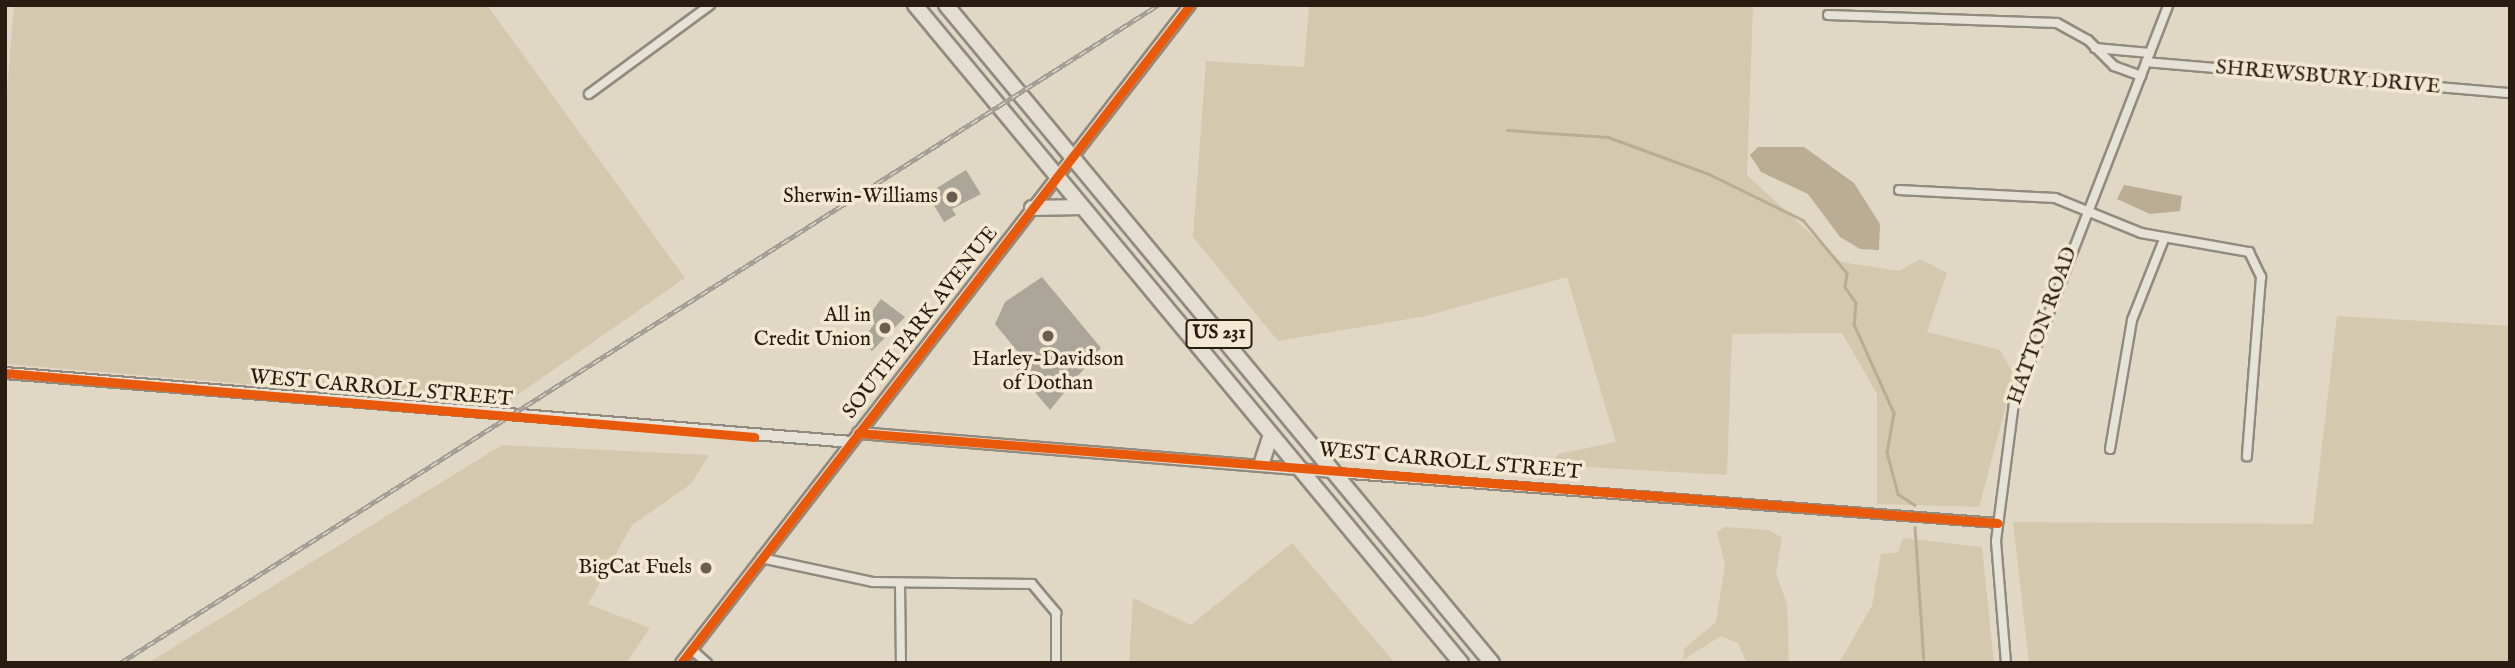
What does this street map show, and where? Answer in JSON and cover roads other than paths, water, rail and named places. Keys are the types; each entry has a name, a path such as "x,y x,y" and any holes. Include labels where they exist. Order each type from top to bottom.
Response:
{"highway":[{"name":"US 231","path":"915,5 1461,663"},
{"name":"US 231","path":"946,5 1492,663"},
{"path":"1032,208 1082,207"},
{"path":"1129,263 1147,248"},
{"path":"1223,376 1241,361"},
{"path":"1262,462 1271,435"}],"street":[{"path":"589,94 710,5"},
{"name":"SOUTH PARK AVENUE","path":"681,663 1190,5"},
{"name":"HATTON ROAD","path":"2006,663 1997,523 2014,403 2086,211 2168,5"},
{"path":"1828,15 2057,23 2095,48 2113,66 2141,76"},
{"path":"2095,48 2150,53"},
{"name":"SHREWSBURY DRIVE","path":"2146,62 2510,93"},
{"path":"1899,190 2029,194 2164,239 2240,249 2257,262 2261,291 2247,456"},
{"path":"2110,449 2132,320 2164,239"},
{"name":"WEST CARROLL STREET","path":"5,373 854,438 1262,462 1334,472 1997,523"},
{"path":"761,558 819,575 900,584 1032,584 1056,613 1056,663"},
{"path":"900,584 901,663"},
{"path":"691,649 707,663"}],"waterway":[{"path":"1507,130 1608,137 1709,174 1803,220 1847,273 1845,287 1856,303 1854,324 1894,413 1887,452 1898,494 1915,505"},
{"path":"1915,527 1924,663"}],"railway":[{"path":"120,663 1158,5"}],"place":[{"name":"Sherwin-Williams","path":"952,197"},
{"name":"All in Credit Union","path":"885,328"},
{"name":"Harley-Davidson of Dothan","path":"1048,336"},
{"name":"BigCat Fuels","path":"706,568"}]}
